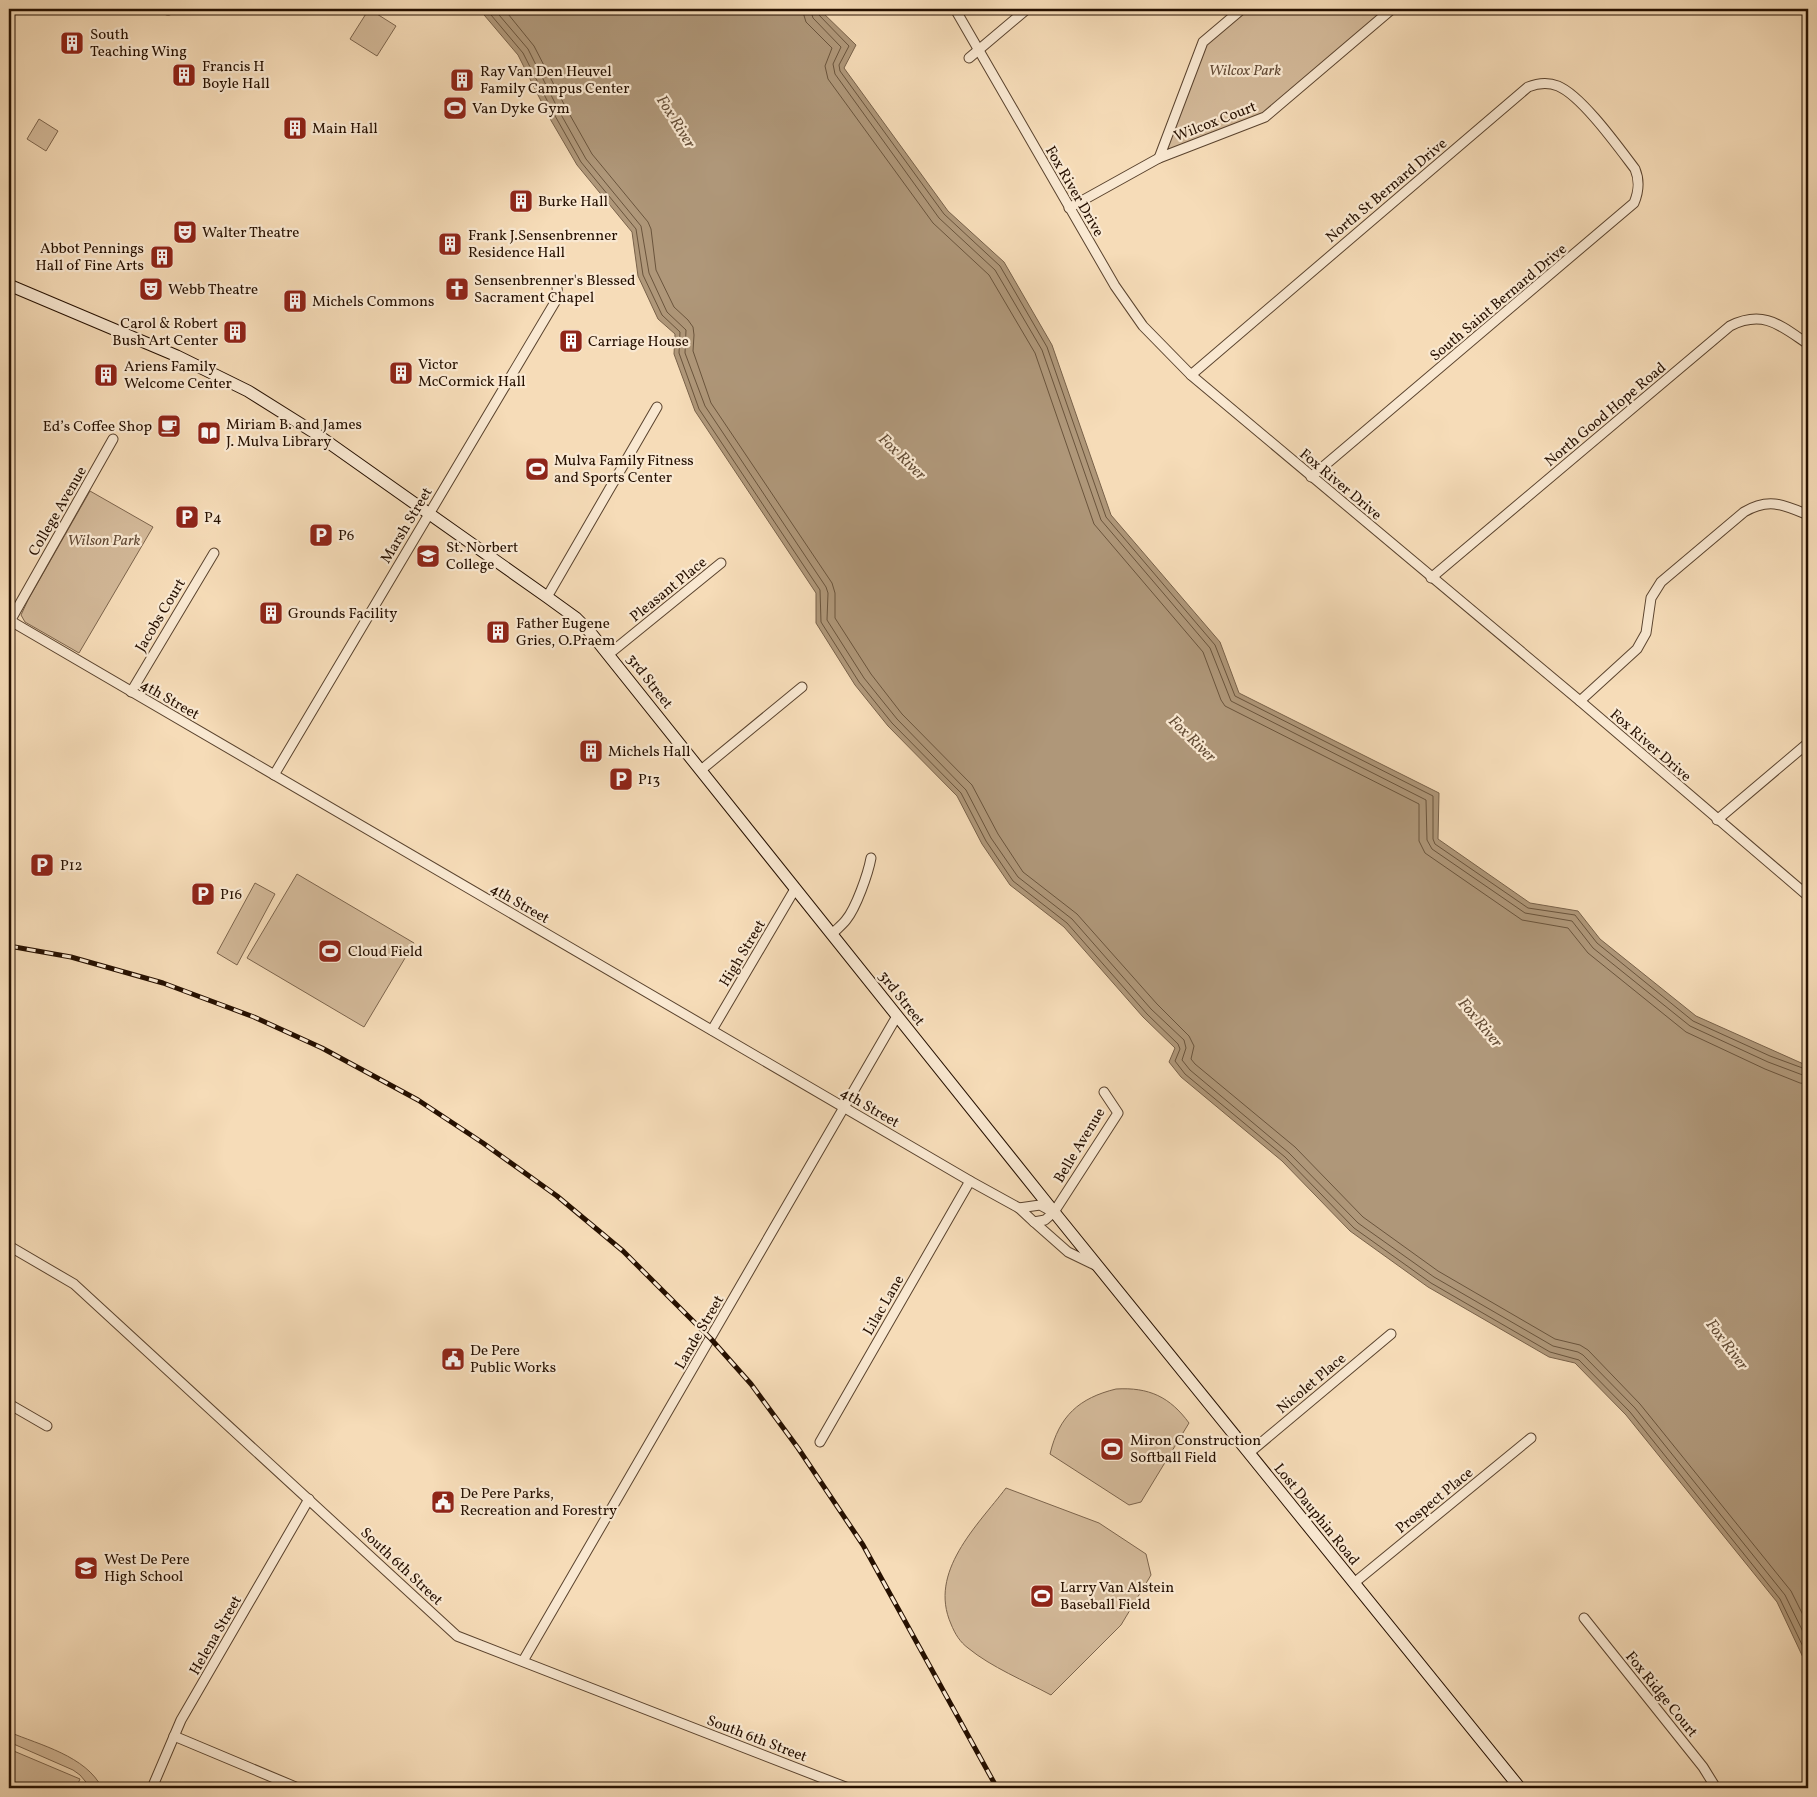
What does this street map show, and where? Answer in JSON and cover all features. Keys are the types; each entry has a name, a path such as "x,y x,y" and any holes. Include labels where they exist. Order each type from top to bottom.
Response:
{"main road":[{"name":"3rd Street","path":"9,285 177,356 248,391 315,433 547,597 580,623 609,654 1054,1212"},
{"name":"Lost Dauphin Road","path":"1054,1212 1520,1788"}],"street":[{"name":"Fox River Drive","path":"955,9 1114,286 1143,326 1191,375 1808,896"},
{"path":"969,58 1027,9"},
{"name":"Wilcox Court","path":"1159,158 1203,42 1242,9"},
{"name":"Wilcox Court","path":"1069,208 1159,158 1265,117 1392,9"},
{"name":"North St Bernard Drive","path":"1191,375 1528,87 1540,83 1558,86 1569,92 1604,128"},
{"name":"South Saint Bernard Drive","path":"1312,477 1630,207 1637,194 1638,177 1635,169 1604,128"},
{"name":"Marsh Street","path":"274,775 558,297 556,287"},
{"name":"North Good Hope Road","path":"1431,578 1730,326 1750,319 1768,320 1808,344"},
{"path":"547,597 657,407"},
{"name":"College Avenue","path":"9,621 113,439"},
{"path":"1580,702 1637,649 1646,633 1651,598 1661,582 1744,512 1768,503 1789,507 1808,515"},
{"name":"Jacobs Court","path":"131,692 214,553"},
{"name":"Pleasant Place","path":"609,654 721,563"},
{"name":"4th Street","path":"9,621 970,1182 1019,1208 1068,1252 1099,1267"},
{"path":"701,770 802,687"},
{"path":"1717,820 1808,744"},
{"path":"832,934 846,921 851,912 868,873 871,858"},
{"name":"High Street","path":"712,1030 796,889"},
{"name":"Lande Street","path":"523,1661 897,1016"},
{"name":"Belle Avenue","path":"1054,1212 1118,1113 1104,1092"},
{"name":"Lilac Lane","path":"820,1442 970,1182"},
{"path":"1019,1208 1040,1205 1054,1212 1045,1220 1034,1222"},
{"name":"South 6th Street","path":"9,1246 74,1284 457,1636 848,1788"},
{"name":"Nicolet Place","path":"1249,1453 1391,1334"},
{"path":"9,1404 47,1426"},
{"name":"Prospect Place","path":"1354,1582 1531,1438"},
{"name":"Helena Street","path":"152,1788 181,1720 309,1499"},
{"name":"Fox Ridge Court","path":"1584,1618 1703,1767 1716,1788"},
{"path":"174,1736 298,1788"}],"green space":[{"path":"369,9 396,26 377,56 350,39"},
{"name":"Wilcox Park","path":"1242,9 1392,9 1265,117 1159,158 1203,42"},
{"path":"39,119 58,131 46,151 27,139"},
{"name":"Wilson Park","path":"90,491 153,527 79,653 25,622 21,615"},
{"name":"Cloud Field","path":"297,874 414,943 364,1027 247,958"},
{"path":"255,883 275,894 237,965 217,953"},
{"name":"Miron Construction Softball Field","path":"1116,1389 1139,1390 1158,1395 1174,1406 1189,1423 1141,1502 1129,1505 1050,1454 1059,1429 1073,1411 1091,1398"},
{"name":"Larry Van Alstein Baseball Field","path":"1006,1488 1099,1523 1146,1554 1151,1575 1121,1625 1051,1695 998,1668 965,1646 958,1638 951,1624 946,1605 946,1586 951,1568 959,1551"},
{"path":"9,1732 48,1747 74,1760 95,1777 102,1788 91,1788 73,1770 9,1742"},
{"path":"9,1749 80,1779 76,1788 9,1788"}],"water":[{"name":"Fox River","path":"479,9 819,9 856,45 844,68 948,211 1004,262 1052,345 1111,515 1220,642 1239,693 1439,793 1438,839 1530,903 1578,911 1600,939 1696,1016 1808,1066 1808,1668 1777,1602 1626,1415 1575,1363 1549,1357 1428,1287 1350,1231 1282,1161 1181,1077 1169,1062 1175,1048 1143,1017 1064,927 1010,885 982,844 957,796 888,726 855,685 816,623 816,593 695,411 674,354 675,334 658,319 638,276 632,232 577,165 549,117 518,55"}],"railway":[{"path":"9,946 71,957 163,983 254,1017 322,1048 418,1100 483,1143 557,1196 623,1251 711,1339 751,1384 798,1448 863,1545 997,1788"}],"place":[{"name":"South Teaching Wing","path":"72,43"},
{"name":"Francis H Boyle Hall","path":"184,75"},
{"name":"Ray Van Den Heuvel Family Campus Center","path":"462,80"},
{"name":"Van Dyke Gym","path":"455,108"},
{"name":"Main Hall","path":"295,128"},
{"name":"Burke Hall","path":"521,201"},
{"name":"Walter Theatre","path":"185,232"},
{"name":"Frank J.Sensenbrenner Residence Hall","path":"450,244"},
{"name":"Abbot Pennings Hall of Fine Arts","path":"162,257"},
{"name":"Webb Theatre","path":"151,289"},
{"name":"Sensenbrenner's Blessed Sacrament Chapel","path":"457,289"},
{"name":"Michels Commons","path":"295,301"},
{"name":"Carol & Robert Bush Art Center","path":"235,332"},
{"name":"Carriage House","path":"571,341"},
{"name":"Victor McCormick Hall","path":"401,373"},
{"name":"Ariens Family Welcome Center","path":"106,375"},
{"name":"Ed’s Coffee Shop","path":"169,426"},
{"name":"Miriam B. and James J. Mulva Library","path":"209,433"},
{"name":"Mulva Family Fitness and Sports Center","path":"537,469"},
{"name":"P4","path":"187,517"},
{"name":"P6","path":"321,535"},
{"name":"St. Norbert College","path":"428,556"},
{"name":"Grounds Facility","path":"271,613"},
{"name":"Father Eugene Gries, O.Praem","path":"498,632"},
{"name":"Michels Hall","path":"591,751"},
{"name":"P13","path":"621,779"},
{"name":"P12","path":"42,865"},
{"name":"P16","path":"203,894"},
{"name":"Cloud Field","path":"330,951"},
{"name":"De Pere Public Works","path":"453,1359"},
{"name":"Miron Construction Softball Field","path":"1112,1449"},
{"name":"De Pere Parks, Recreation and Forestry","path":"443,1502"},
{"name":"West De Pere High School","path":"86,1568"},
{"name":"Larry Van Alstein Baseball Field","path":"1042,1596"}]}
